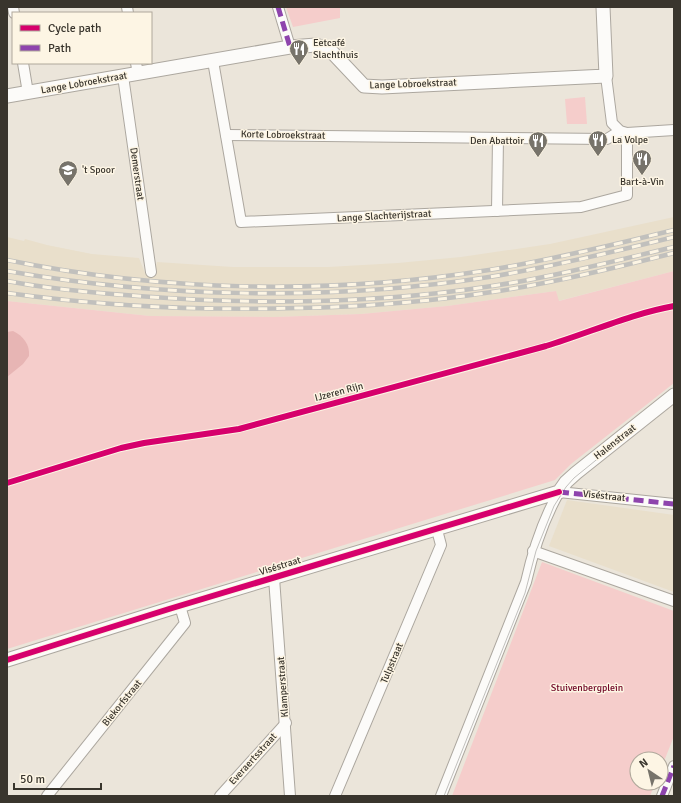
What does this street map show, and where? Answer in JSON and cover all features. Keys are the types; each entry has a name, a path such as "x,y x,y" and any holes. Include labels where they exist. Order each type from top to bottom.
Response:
{"street":[{"path":"278,7 290,48"},
{"path":"603,7 606,76 612,122 624,132 674,130"},
{"name":"Lange Lobroekstraat","path":"7,96 123,76 137,68 213,61 316,45 331,51 364,86 382,87 606,76"},
{"name":"Lange Slachterijstraat","path":"213,61 241,222 581,207 627,195 624,132"},
{"path":"23,64 28,93"},
{"name":"Demerstraat","path":"123,76 151,272"},
{"name":"Korte Lobroekstraat","path":"226,135 607,139 624,132"},
{"path":"497,211 498,138"},
{"name":"Halenstraat","path":"559,492 576,473 674,395"},
{"path":"441,796 526,582 533,551 550,509 559,492"},
{"name":"Viséstraat","path":"7,660 180,606 437,530 559,492 674,504"},
{"name":"Tulpstraat","path":"335,796 441,545 437,530"},
{"path":"533,551 674,601"},
{"name":"Klamperstraat","path":"274,578 286,723 290,796"},
{"name":"Biekorfstraat","path":"47,796 185,623 180,606"},
{"name":"Everaertsstraat","path":"220,796 286,723"},
{"path":"662,796 674,766"}],"shaded area":[{"path":"674,217 674,271 558,301 556,291 447,306 361,314 274,317 150,316 7,301 7,237 24,241 25,239 92,254 139,258 145,273 154,274 157,262 233,267 328,267 398,263 461,257 550,244"},
{"path":"13,331 20,335 27,344 29,356 23,364 7,377 7,332"},
{"path":"567,500 674,515 674,592 549,546"}],"green space":[{"path":"286,7 340,7 340,18 293,27"},
{"path":"585,97 587,124 567,124 565,99"},
{"path":"674,271 674,383 571,464 555,480 7,649 7,301 150,316 274,317 361,314 447,306 556,291 559,301"},
{"name":"Stuivenbergplein","path":"542,562 674,611 674,736 668,751 629,751 629,791 652,791 650,796 452,796"}],"tram line":[{"path":"444,796 525,593 536,551 554,506 566,487 574,478 622,439"}],"railway":[{"path":"7,260 66,271 126,279 187,284 308,286 429,278 489,270 559,257 674,230"},
{"path":"7,271 126,287 187,291 309,293 370,290 430,285 535,269 674,237"},
{"path":"7,281 72,290 182,299 271,302 360,299 448,292 492,286 538,278 674,247"},
{"path":"7,293 43,298 115,304 188,308 261,309 370,305 443,299 515,288 583,275 674,253"}],"marked path":[{"path":"278,7 290,47"},
{"path":"559,492 674,504"},
{"path":"662,796 674,766"}],"cycle path":[{"name":"IJzeren Rijn","path":"7,483 121,448 144,443 239,429 546,346 641,314 674,306"},
{"path":"7,660 169,609 559,492"}],"place":[{"name":"Eetcafé Slachthuis","path":"299,66"},
{"name":"La Volpe","path":"598,157"},
{"name":"Den Abattoir","path":"538,158"},
{"name":"Bart-à-Vin","path":"642,176"},
{"name":"'t Spoor","path":"68,187"}]}
